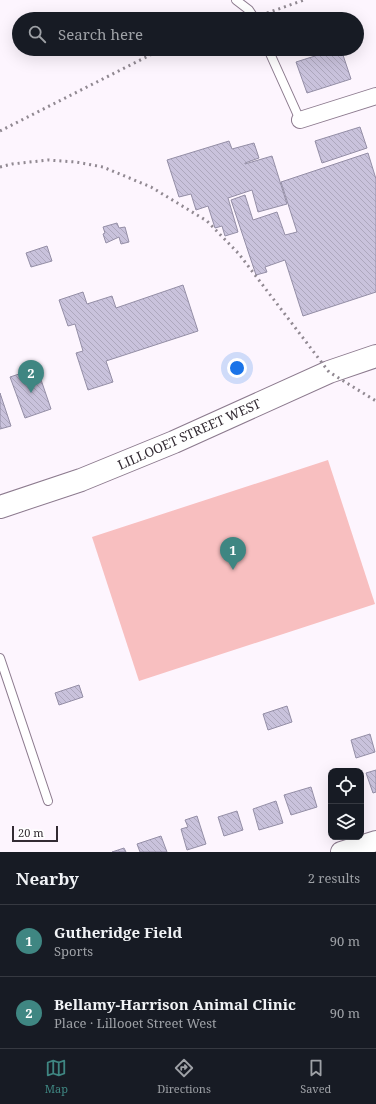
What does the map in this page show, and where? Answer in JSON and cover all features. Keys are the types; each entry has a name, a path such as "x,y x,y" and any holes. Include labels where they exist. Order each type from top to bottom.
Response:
{"main road":[{"name":"LILLOOET STREET WEST","path":"0,507 81,480 174,442 330,372 376,356"}],"street":[{"path":"300,120 376,96"},
{"path":"341,852 376,840"}],"lane":[{"path":"236,0 250,12"},
{"path":"271,56 300,120"},
{"path":"1,664 48,801"}],"shaded area":[{"path":"328,460 375,604 139,681 92,537"}],"building":[{"path":"315,56 343,56 351,79 307,93 296,62"},
{"path":"360,127 367,148 322,163 315,141"},
{"path":"229,141 232,149 254,143 259,158 245,164 272,156 287,204 258,212 252,190 228,198 238,232 225,236 222,226 215,228 208,206 196,210 191,194 179,197 167,160"},
{"path":"368,153 376,179 376,292 303,316 285,260 265,267 267,272 256,275 231,200 245,195 253,220 277,212 285,235 297,232 281,182"},
{"path":"117,223 119,228 125,227 129,242 121,244 119,237 106,243 103,234 105,233 103,227"},
{"path":"47,246 52,261 31,267 26,253"},
{"path":"183,285 198,331 106,361 113,382 88,390 76,353 83,351 75,324 68,326 59,300 83,292 87,304 112,296 116,308"},
{"path":"37,368 51,409 25,418 10,377"},
{"path":"0,393 11,426 0,429"},
{"path":"79,685 83,697 59,705 55,693"},
{"path":"287,706 292,722 268,730 263,714"},
{"path":"370,734 375,752 356,758 351,740"},
{"path":"376,770 376,792 373,793 366,773"},
{"path":"311,787 317,807 291,815 284,795"},
{"path":"276,801 283,823 259,830 253,809"},
{"path":"237,811 243,830 224,836 218,817"},
{"path":"197,816 206,844 187,850 181,829 188,827 185,820"},
{"path":"161,836 167,852 140,852 137,844"},
{"path":"124,848 126,852 112,852"}],"railway":[{"path":"270,12 304,0"},
{"path":"0,131 148,56"},
{"path":"0,167 12,164 48,160 76,162 103,167 151,187 207,221 239,254 329,372 376,401"}],"place":[{"name":"Bellamy-Harrison Animal Clinic","path":"31,393"},
{"name":"Gutheridge Field","path":"233,570"}]}
